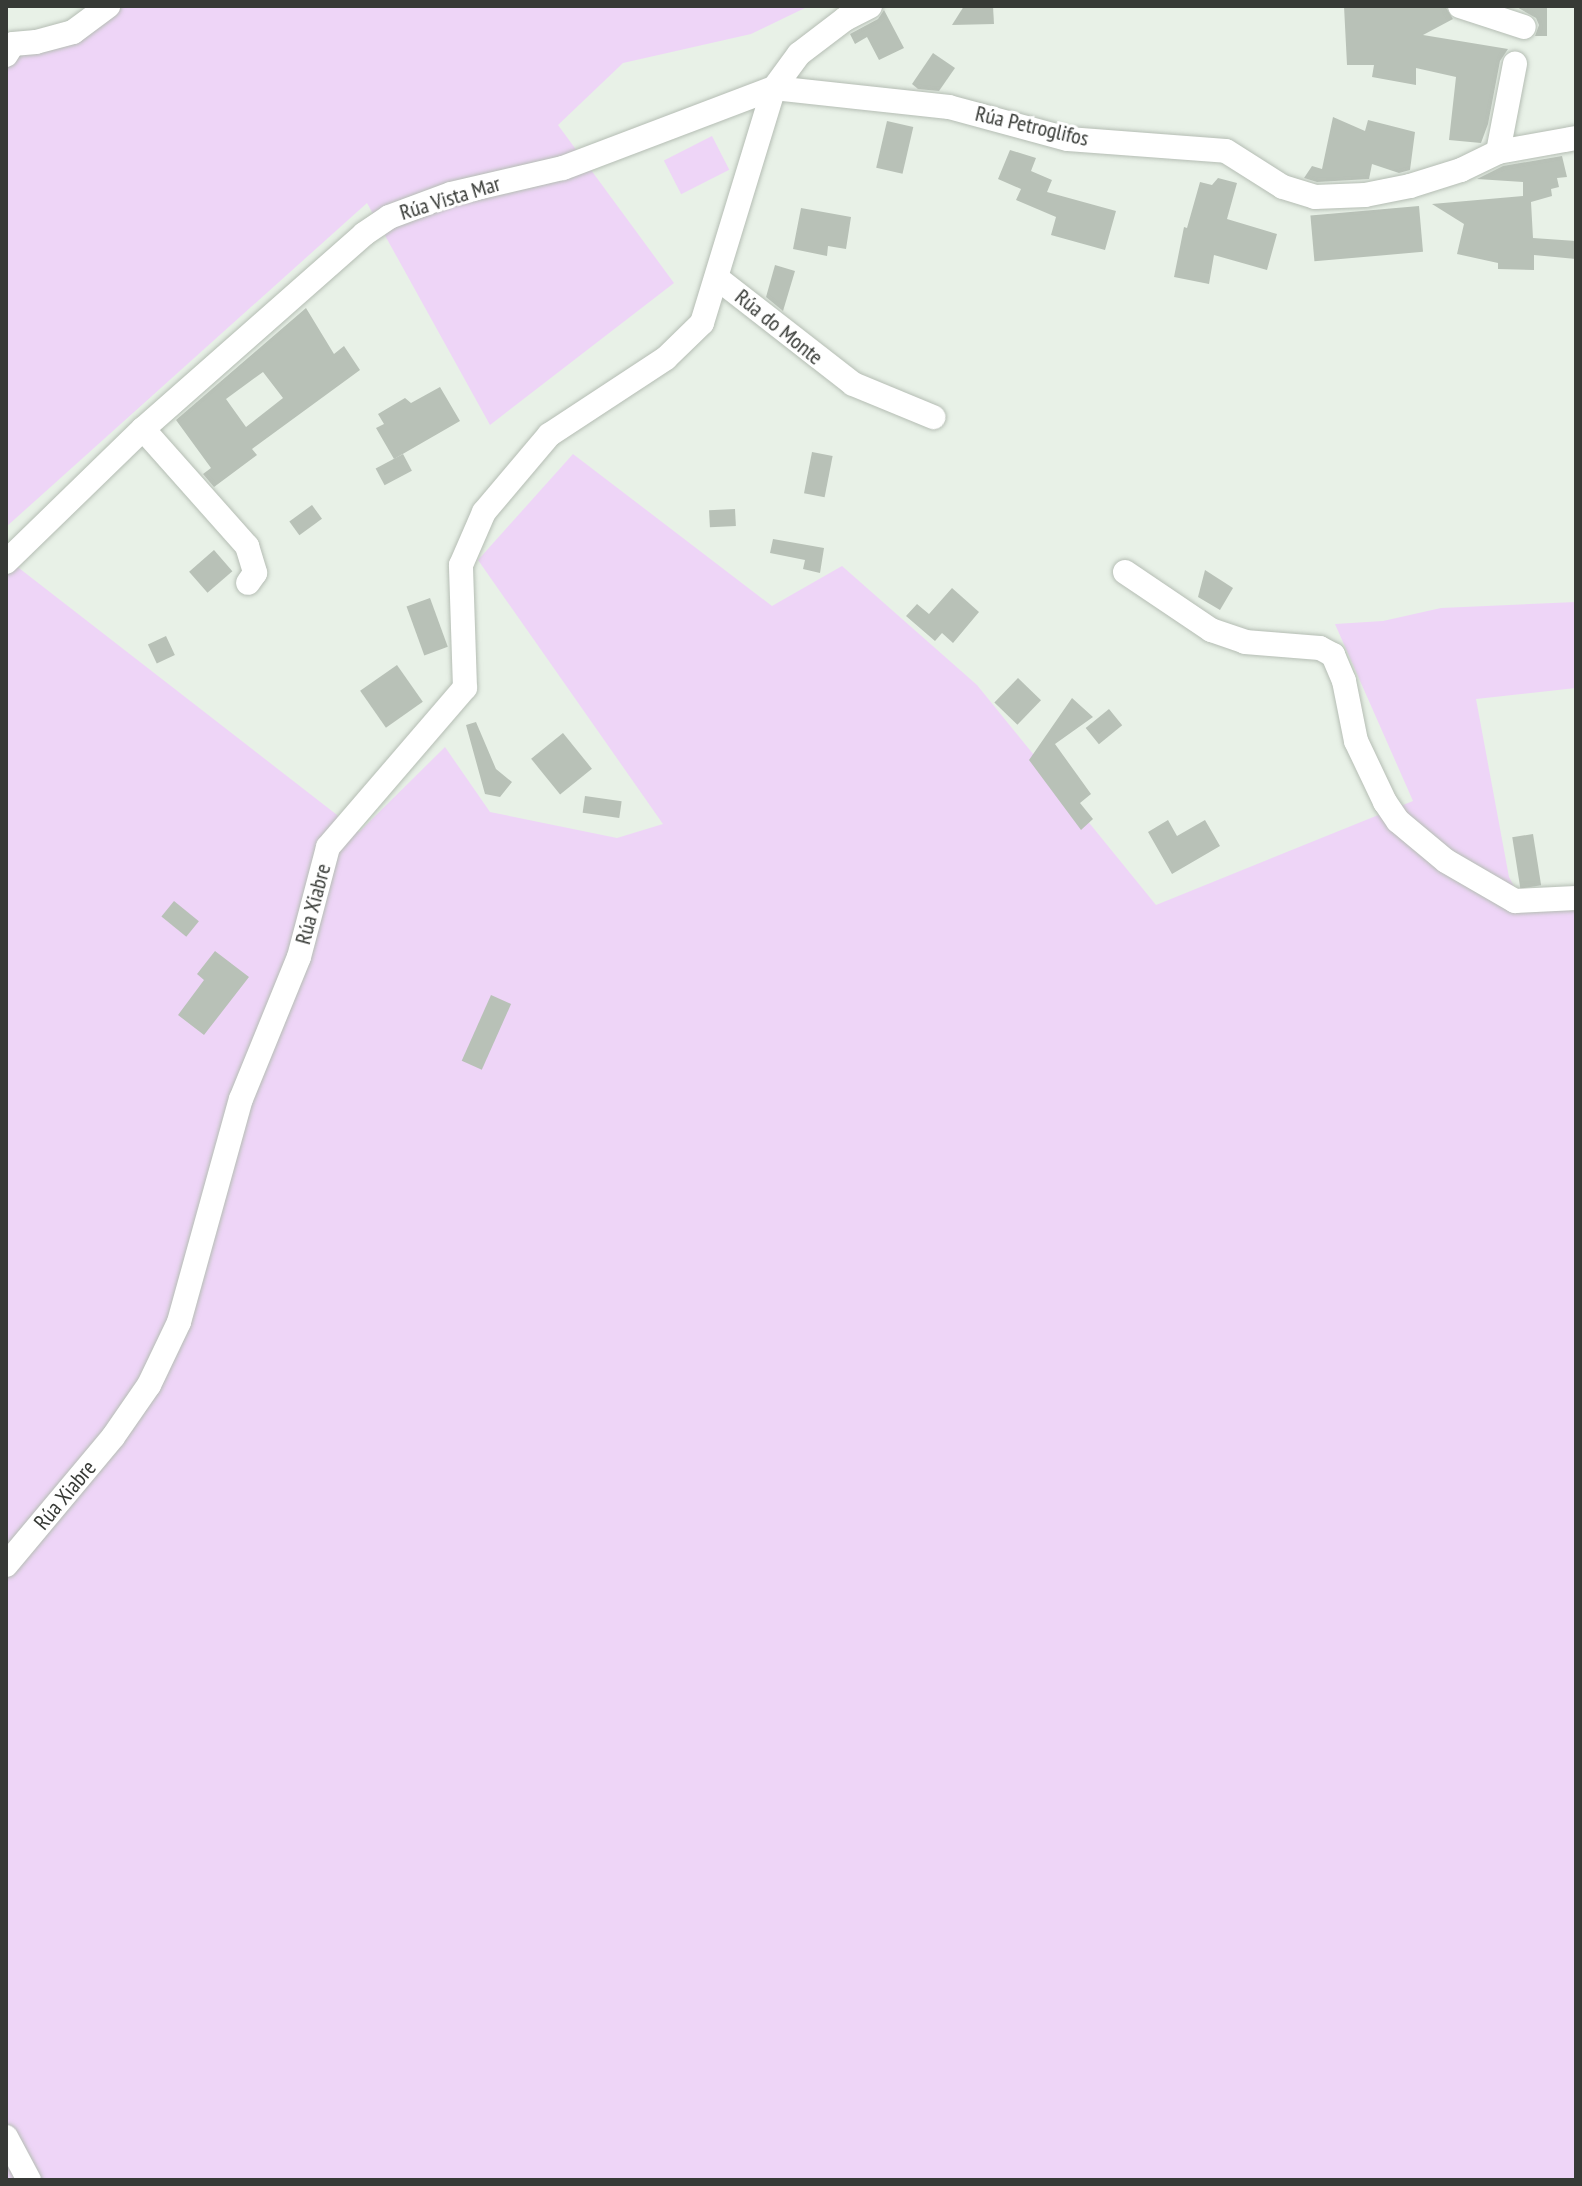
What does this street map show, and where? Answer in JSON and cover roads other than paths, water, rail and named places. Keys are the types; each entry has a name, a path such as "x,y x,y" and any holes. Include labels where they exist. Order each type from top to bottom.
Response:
{"street":[{"path":"6,55 13,44 36,42 73,32 108,6"},
{"path":"774,88 799,54 845,19 870,6"},
{"path":"1460,6 1524,27"},
{"path":"1498,152 1515,64"},
{"name":"Rúa Petroglifos","path":"774,88 949,107 1068,139 1226,151 1283,187 1315,197 1365,195 1435,180 1498,152 1576,138"},
{"name":"Rúa do Monte","path":"774,88 717,278 853,384 933,417"},
{"name":"Rúa Vista Mar","path":"6,562 143,429 364,234 389,217 451,194 563,168 774,88"},
{"name":"Rúa Xiabre","path":"6,1565 113,1437 149,1385 179,1322 241,1099 299,957 328,847 465,688 461,565 484,512 549,435 666,358 702,323 717,278"},
{"path":"143,429 247,546 255,573 248,583"},
{"path":"1125,572 1211,630 1245,642 1320,648 1333,655 1344,681 1356,741 1385,802 1398,821 1446,861 1515,901 1576,898"},
{"path":"6,2137 29,2180"}]}
